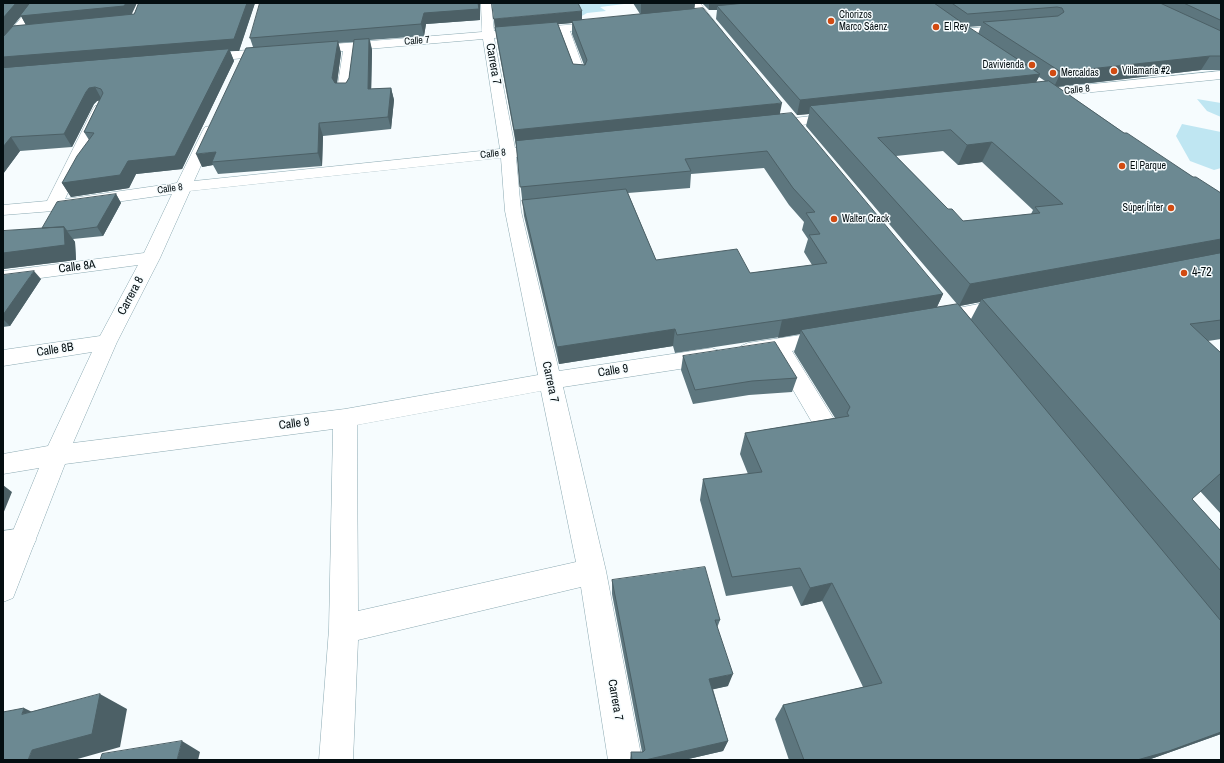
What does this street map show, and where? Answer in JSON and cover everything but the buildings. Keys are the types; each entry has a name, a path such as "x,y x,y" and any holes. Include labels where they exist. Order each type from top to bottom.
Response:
{"street":[{"path":"3,48 39,3"},
{"name":"Carrera 7","path":"486,3 488,35 550,381 592,571 626,760"},
{"path":"695,12 720,14"},
{"path":"695,12 728,45"},
{"path":"949,24 980,46"},
{"name":"Calle 7","path":"298,50 610,25"},
{"path":"961,33 1021,28"},
{"path":"563,29 580,76"},
{"path":"16,33 32,31"},
{"path":"344,90 350,47"},
{"path":"190,59 247,48 282,51"},
{"path":"239,67 247,48"},
{"name":"Calle 8","path":"1019,96 1221,75"},
{"path":"1031,80 1069,105"},
{"path":"53,206 102,105"},
{"name":"Carrera 8","path":"3,589 13,541 56,455 107,342 151,258 185,187 217,114"},
{"path":"787,116 802,134"},
{"path":"752,127 787,116 847,116"},
{"name":"Calle 8","path":"3,210 53,206 185,187 556,148"},
{"name":"Calle 8A","path":"3,276 151,258"},
{"path":"922,321 954,318 1022,302"},
{"name":"Calle 9","path":"3,464 56,455 345,418 550,381 846,334"},
{"name":"Calle 8B","path":"3,358 107,342"},
{"path":"778,346 828,429"},
{"path":"336,760 344,629 345,418"},
{"path":"344,629 592,571"}],"shaded area":[{"path":"566,3 624,4 600,7 606,11 587,13 573,21"},
{"path":"1197,99 1221,103 1221,117 1207,111"},
{"path":"1182,124 1221,132 1221,168 1214,170 1190,161 1176,136"}],"place":[{"name":"Chorizos Marco Sáenz","path":"831,21"},
{"name":"El Rey","path":"936,27"},
{"name":"Davivienda","path":"1032,65"},
{"name":"Villamaría #2","path":"1114,71"},
{"name":"Mercaldas","path":"1053,73"},
{"name":"El Parque","path":"1122,166"},
{"name":"Súper Ínter","path":"1171,208"},
{"name":"Walter Crack","path":"834,219"},
{"name":"4-72","path":"1184,273"}]}
